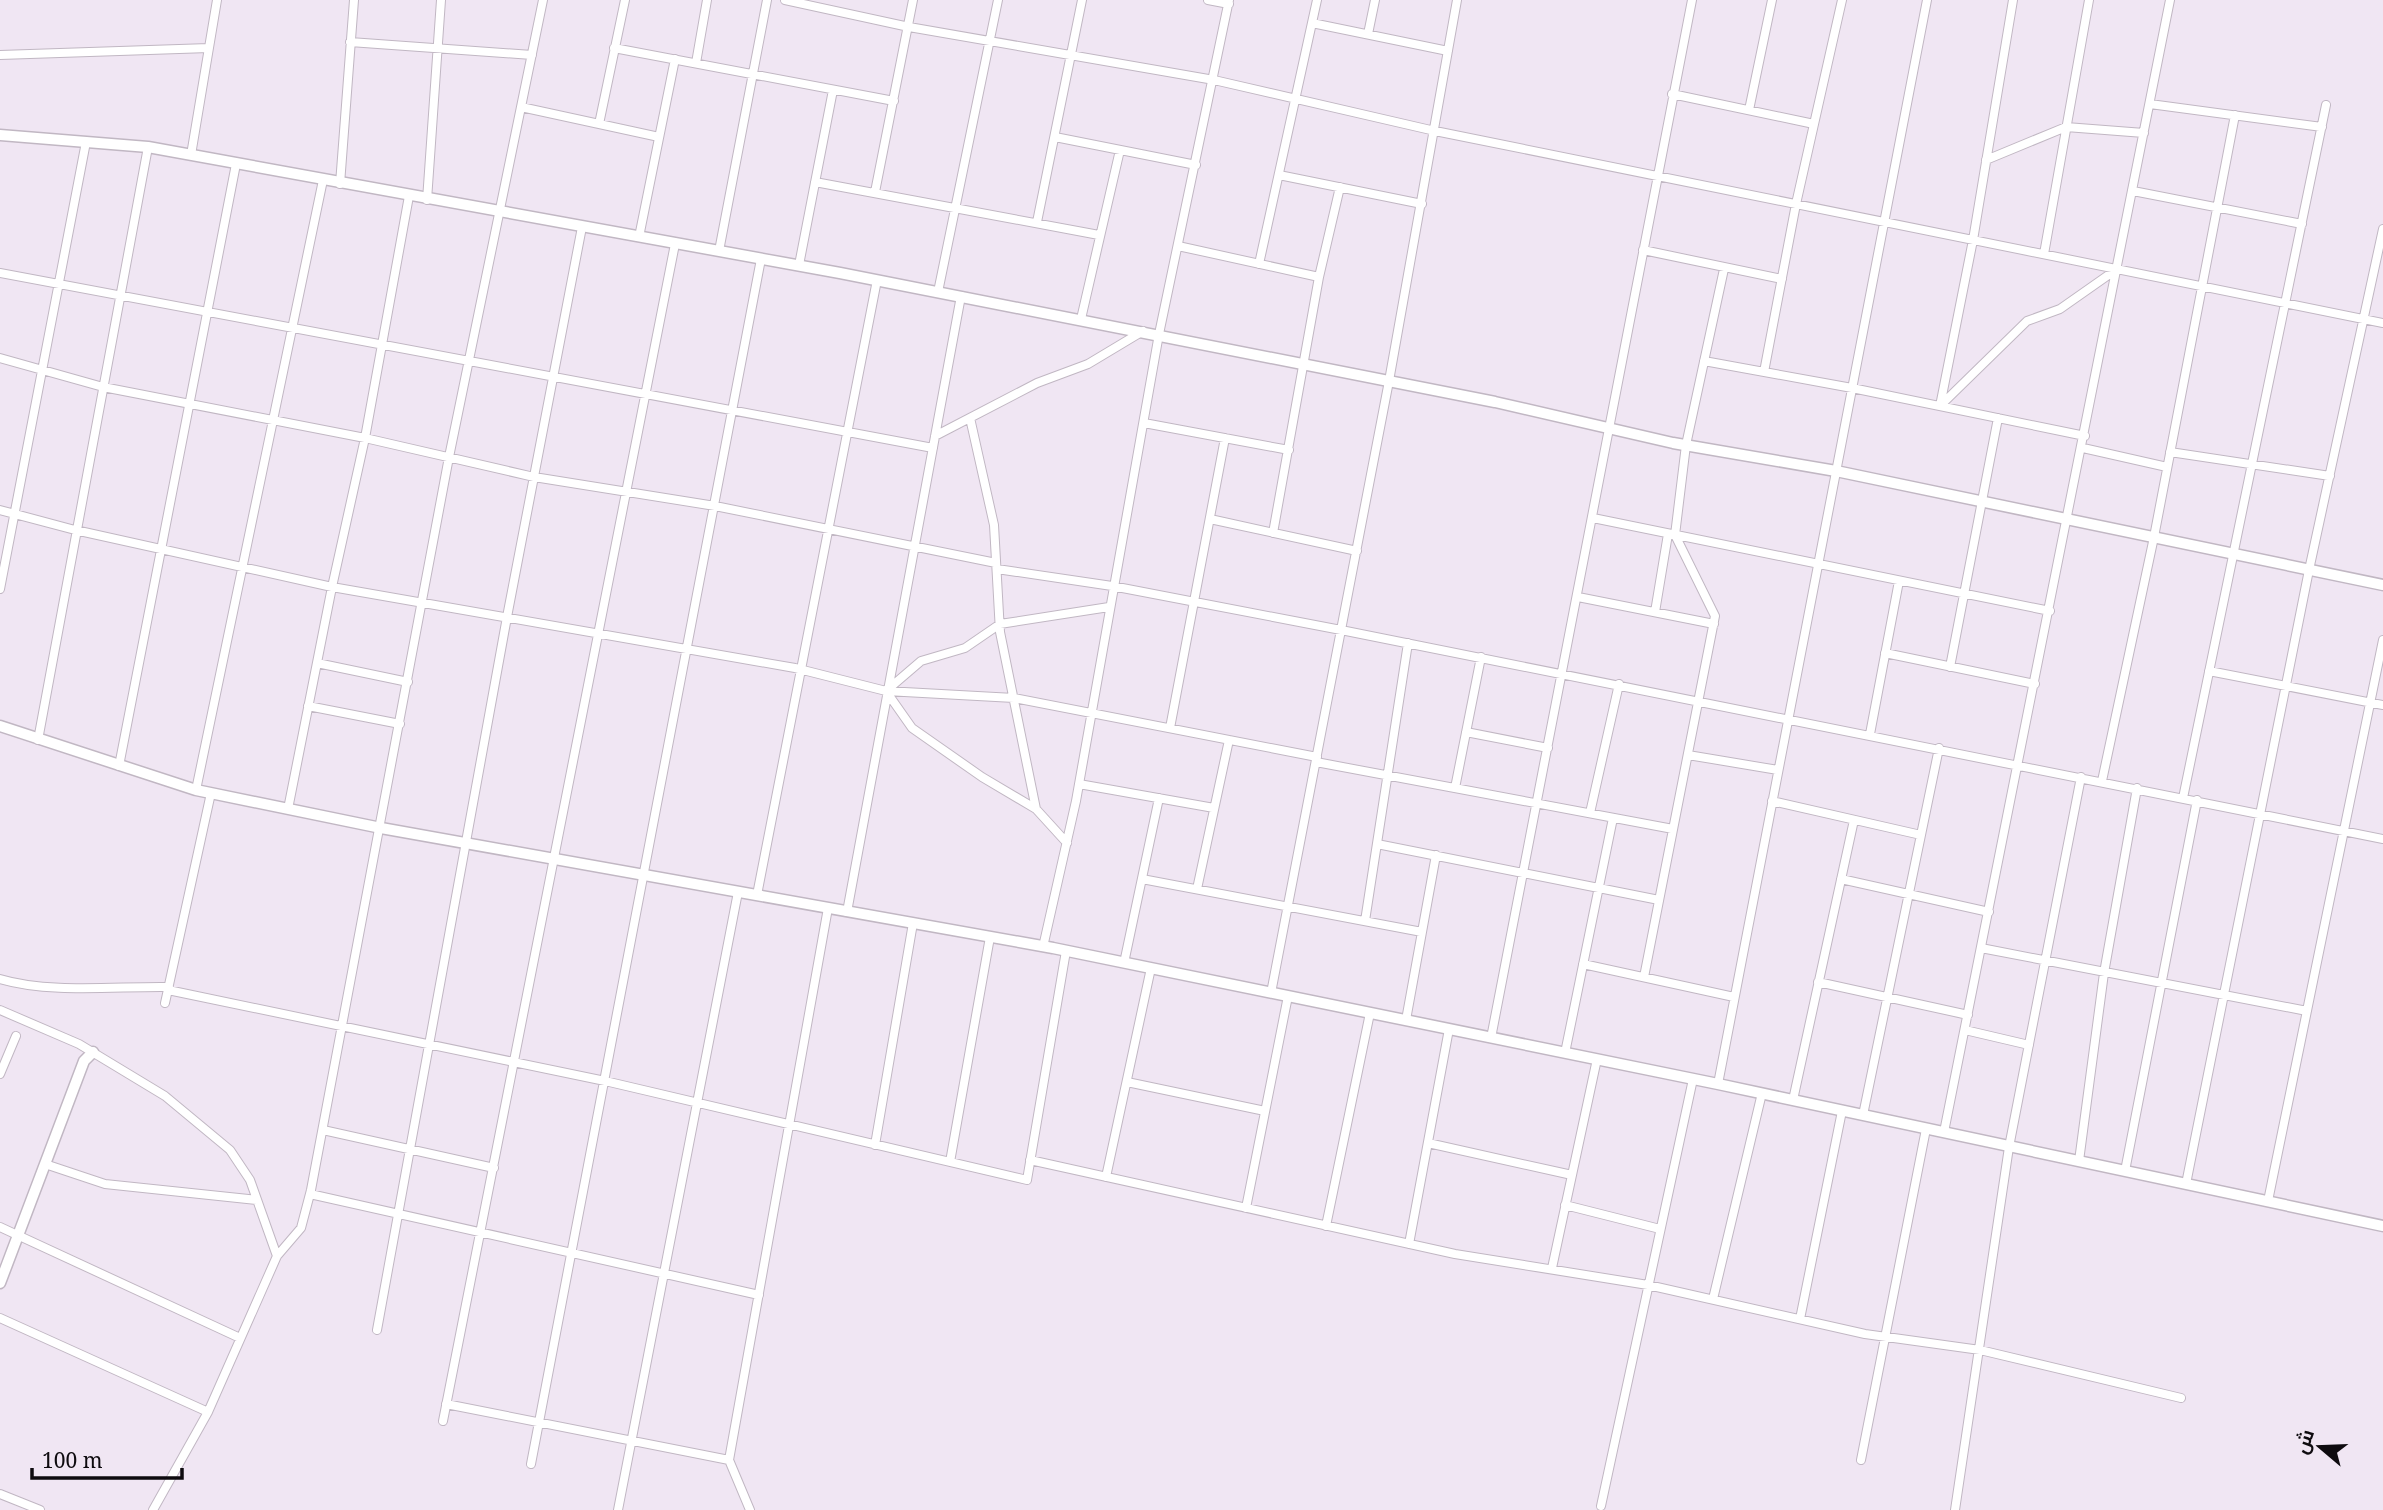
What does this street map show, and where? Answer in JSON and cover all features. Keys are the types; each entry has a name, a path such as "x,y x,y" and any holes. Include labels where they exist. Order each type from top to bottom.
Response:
{"street":[{"path":"191,155 217,0"},
{"path":"340,184 354,0"},
{"path":"427,200 441,0"},
{"path":"153,1510 208,1412 276,1256 301,1228 310,1194 382,828 449,457 543,0"},
{"path":"599,124 625,0"},
{"path":"696,63 707,0"},
{"path":"719,251 767,0"},
{"path":"785,0 909,27 1214,80 1435,131 2383,323"},
{"path":"876,192 913,0"},
{"path":"938,292 998,0"},
{"path":"1037,222 1082,0"},
{"path":"1043,947 1079,785 1112,586 1159,334 1229,2 1208,0"},
{"path":"1259,264 1317,0"},
{"path":"1368,34 1374,0"},
{"path":"1271,993 1390,381 1457,0"},
{"path":"1490,1038 1578,597 1692,0"},
{"path":"1749,110 1772,0"},
{"path":"1764,372 1796,204 1842,0"},
{"path":"1718,1084 1927,0"},
{"path":"1940,406 1973,240 2013,0"},
{"path":"2043,254 2089,0"},
{"path":"1944,1132 2069,519 2170,0"},
{"path":"1312,23 1448,51"},
{"path":"351,43 532,55"},
{"path":"0,55 209,48"},
{"path":"614,48 894,102"},
{"path":"639,237 676,59"},
{"path":"799,265 833,90"},
{"path":"1672,94 1814,124"},
{"path":"2150,104 2322,127"},
{"path":"2183,798 2326,106"},
{"path":"521,107 659,137"},
{"path":"2102,781 2154,537 2200,286 2235,115"},
{"path":"1986,160 2066,127 2144,133"},
{"path":"0,135 148,147 427,200 799,265 1159,334 1686,445 1836,471 2383,585"},
{"path":"1055,137 1196,164"},
{"path":"0,589 86,142"},
{"path":"38,740 148,147"},
{"path":"1081,319 1120,150"},
{"path":"119,766 236,164"},
{"path":"1279,175 1422,204"},
{"path":"196,790 323,180"},
{"path":"815,182 956,206 1099,235"},
{"path":"1273,533 1319,277 1340,187"},
{"path":"2133,191 2302,224"},
{"path":"288,809 332,586 365,438 409,196"},
{"path":"377,1330 507,617 582,227"},
{"path":"2186,1184 2309,570 2383,229"},
{"path":"443,1421 556,859 625,491 675,244"},
{"path":"1178,246 1319,277"},
{"path":"1643,250 1782,279"},
{"path":"531,1464 689,649 761,259"},
{"path":"1655,612 1672,534 1686,445 1724,269"},
{"path":"1940,406 2027,321 2060,309 2118,269"},
{"path":"0,273 933,448"},
{"path":"757,895 877,280"},
{"path":"847,912 961,296"},
{"path":"935,436 1037,383 1087,364 1143,331"},
{"path":"0,358 103,387 365,438 534,477 715,506 916,545 996,566 1699,699 2383,838"},
{"path":"1704,361 2085,436"},
{"path":"970,418 994,525 1000,624 1036,809"},
{"path":"1950,667 1998,418"},
{"path":"1144,423 1289,450"},
{"path":"1170,728 1225,438"},
{"path":"2083,448 2167,467"},
{"path":"2170,452 2330,476"},
{"path":"0,510 75,530 332,586 801,669 886,691 1014,698 1229,740 1387,776 1673,829"},
{"path":"1593,518 2050,611"},
{"path":"1210,519 1357,551"},
{"path":"1644,977 1715,616 1706,592 1672,534"},
{"path":"1870,734 1899,581"},
{"path":"1578,597 1714,624"},
{"path":"886,691 921,661 965,648 1000,624 1109,607"},
{"path":"2269,1201 2383,640"},
{"path":"1365,921 1408,643"},
{"path":"1885,653 2035,684"},
{"path":"1455,788 1481,657"},
{"path":"317,663 408,682"},
{"path":"2209,671 2383,705"},
{"path":"1590,813 1619,684"},
{"path":"886,691 912,728 982,777 1036,809 1067,843"},
{"path":"308,706 400,724"},
{"path":"0,726 196,790 466,844 1066,951 1762,1093 2383,1226"},
{"path":"1466,732 1548,748"},
{"path":"1197,889 1229,740"},
{"path":"1863,1115 1939,748"},
{"path":"1688,755 1778,770"},
{"path":"1955,1510 2009,1147 2081,777"},
{"path":"1079,785 1214,808"},
{"path":"2079,1161 2104,973 2137,788"},
{"path":"165,1003 211,793"},
{"path":"1124,963 1159,799"},
{"path":"2124,1171 2197,800"},
{"path":"1773,801 1921,835"},
{"path":"1565,1053 1613,818"},
{"path":"1793,1100 1854,820"},
{"path":"1377,844 1659,900"},
{"path":"1406,1020 1436,855"},
{"path":"1142,879 1422,932"},
{"path":"1840,879 1989,912"},
{"path":"618,1510 738,892"},
{"path":"750,1510 729,1460 828,908"},
{"path":"875,1144 913,923"},
{"path":"950,1162 990,937"},
{"path":"1981,948 2223,997 2307,1011"},
{"path":"0,979 12,983 83,987 169,988 605,1081 1027,1180 1066,951"},
{"path":"1583,964 1734,998"},
{"path":"1106,1177 1151,968"},
{"path":"1818,982 1968,1016"},
{"path":"1246,1208 1288,996"},
{"path":"0,1010 93,1052 165,1096 230,1150 250,1180 276,1256"},
{"path":"1326,1226 1370,1013"},
{"path":"1409,1244 1449,1029"},
{"path":"1965,1030 2029,1045"},
{"path":"0,1074 16,1036"},
{"path":"0,1283 84,1061 93,1052"},
{"path":"1552,1268 1597,1059"},
{"path":"1601,1506 1693,1079"},
{"path":"1127,1082 1265,1111"},
{"path":"1713,1300 1762,1093"},
{"path":"1800,1319 1842,1111"},
{"path":"1861,1460 1926,1129"},
{"path":"323,1130 494,1168"},
{"path":"1428,1143 1572,1175"},
{"path":"1030,1160 1409,1244 1648,1284 1885,1337 1980,1349 2181,1398"},
{"path":"45,1164 105,1184 257,1200"},
{"path":"310,1194 759,1295"},
{"path":"1565,1205 1660,1229"},
{"path":"0,1227 240,1338"},
{"path":"0,1318 208,1412"},
{"path":"446,1404 729,1460"},
{"path":"0,1494 40,1510"}]}
